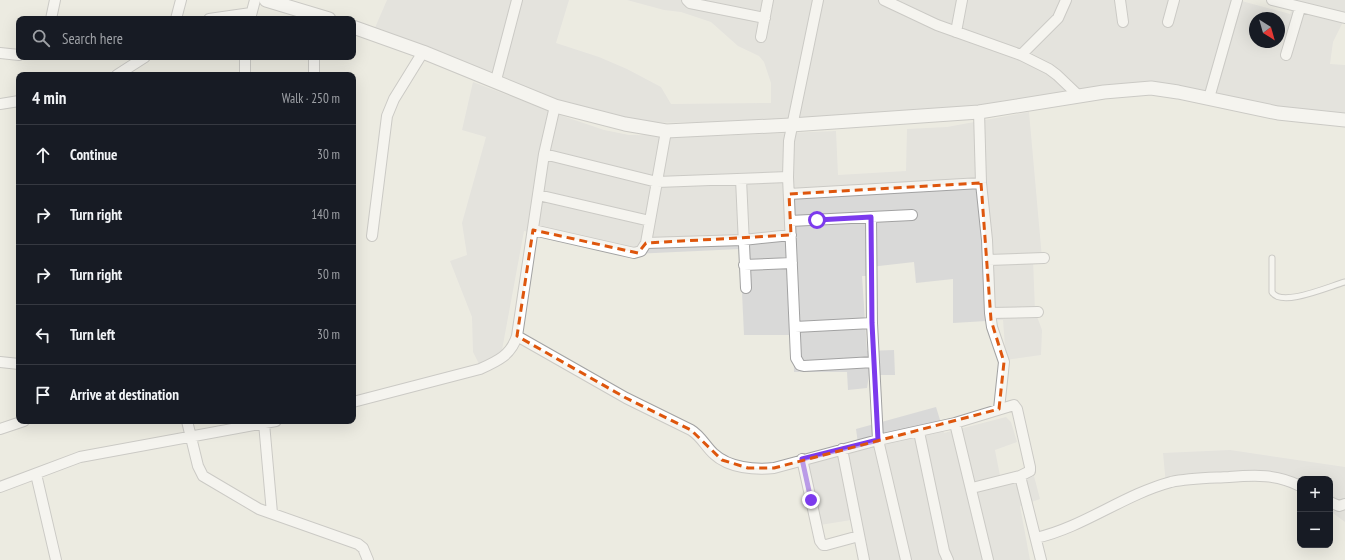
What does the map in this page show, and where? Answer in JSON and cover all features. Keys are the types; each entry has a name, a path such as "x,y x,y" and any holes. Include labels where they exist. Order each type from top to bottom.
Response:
{"street":[{"path":"52,16 55,0"},
{"path":"177,16 181,0"},
{"path":"250,16 254,0"},
{"path":"266,0 312,16"},
{"path":"496,80 517,0"},
{"path":"687,0 690,3 726,5 765,18"},
{"path":"762,38 768,0"},
{"path":"818,0 791,125 789,141 788,177 796,358 800,365 874,362"},
{"path":"884,0 923,20 1021,55 1058,75 1079,96"},
{"path":"956,32 962,0"},
{"path":"1021,55 1058,18 1066,0"},
{"path":"1120,0 1123,22"},
{"path":"1168,22 1174,0"},
{"path":"1209,98 1236,0"},
{"path":"1272,0 1345,18"},
{"path":"1286,55 1300,8"},
{"path":"356,28 496,80 555,106 625,124 666,131 791,125 979,112 1104,92 1151,88 1209,98 1278,113 1345,120"},
{"path":"372,236 387,116 394,99 423,52"},
{"path":"0,53 16,55"},
{"path":"130,71 142,60"},
{"path":"245,60 245,72"},
{"path":"314,60 314,72"},
{"path":"0,104 16,101"},
{"path":"356,401 480,369 507,355 514,346 517,336 544,154 555,106"},
{"path":"979,112 981,183 988,260 990,312 992,327 1004,362 999,409"},
{"path":"533,230 634,253 641,251 646,243 666,131"},
{"path":"544,154 658,182 788,177"},
{"path":"741,179 746,288"},
{"path":"789,194 981,183"},
{"path":"538,196 650,221"},
{"path":"790,221 912,215"},
{"path":"871,217 872,323 878,440 906,560"},
{"path":"646,243 743,240 791,235"},
{"path":"988,260 1044,258"},
{"path":"744,265 792,263"},
{"path":"990,312 1038,312"},
{"path":"795,327 872,323"},
{"path":"517,336 626,398 691,430 697,434 715,455 722,460 760,470 774,468 802,459 878,440 955,423 1014,405 1018,409 1030,467 1027,473 972,488"},
{"path":"0,362 16,364"},
{"path":"955,423 972,488 988,560"},
{"path":"0,429 16,424"},
{"path":"188,424 198,466 203,476 249,503 272,514 351,540 363,548 368,560"},
{"path":"0,486 36,474 64,462 99,453 192,438 259,424"},
{"path":"264,424 272,514"},
{"path":"919,432 944,551 948,560"},
{"path":"842,449 864,560"},
{"path":"802,459 820,542 823,545 826,545 859,536"},
{"path":"36,474 56,560"},
{"path":"1036,538 1057,533 1140,494 1171,482 1261,475 1280,478 1297,485"},
{"path":"1020,476 1041,560"},
{"path":"1333,503 1339,506 1345,504"}],"lane":[{"path":"1272,258 1272,292 1274,296 1279,298 1306,294 1345,282"}],"highlighted area":[{"path":"981,183 991,320 1004,362 999,409 774,468 748,468 722,460 691,430 626,398 517,336 533,230 638,253 646,243 791,235 789,194"}],"shaded area":[{"path":"387,0 569,0 556,43 599,57 627,69 661,87 671,104 771,103 771,83 764,62 759,56 738,46 711,22 681,12 664,10 627,0 1238,0 1283,12 1249,12 1249,48 1285,48 1285,13 1290,14 1296,0 1345,0 1345,18 1333,42 1330,64 1345,65 1345,120 1170,86 959,112 728,122 630,123 597,116 374,30"},
{"path":"473,82 604,130 629,135 715,136 836,131 838,175 906,171 907,129 947,127 1029,112 1042,258 1033,259 1035,311 1042,330 1041,355 1006,360 1003,320 953,323 953,279 916,283 914,262 870,267 868,276 862,276 867,351 894,350 895,375 869,375 867,388 848,390 847,372 794,372 793,335 744,335 740,249 633,254 524,231 502,350 492,360 479,364 473,352 472,317 450,261 467,255 462,223 486,137 462,130"},
{"path":"936,407 944,433 1006,417 1011,422 1017,442 995,450 1002,486 1034,476 1040,499 1020,506 1030,560 859,560 851,520 814,526 799,464 859,451 856,429"},
{"path":"1230,450 1345,467 1345,522 1333,513 1333,476 1297,476 1297,490 1270,479 1166,485 1163,453"}],"route":[{"path":"811,500 802,459 878,440 872,323 871,217 817,220"}]}
